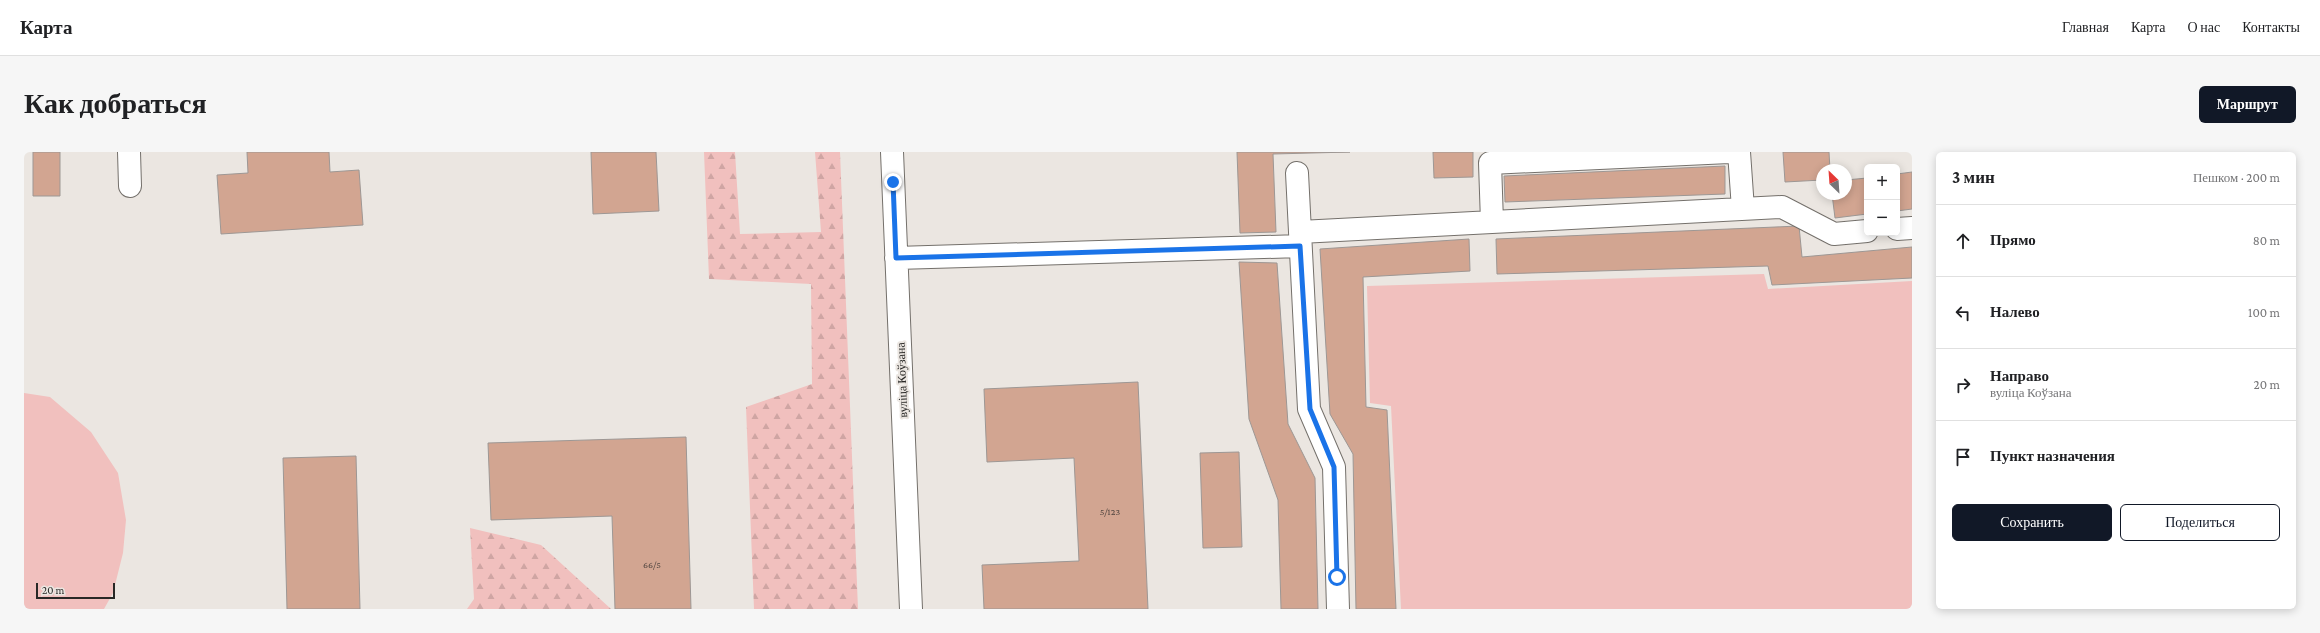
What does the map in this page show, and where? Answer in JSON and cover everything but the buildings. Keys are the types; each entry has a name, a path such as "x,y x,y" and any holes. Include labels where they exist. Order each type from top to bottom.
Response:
{"street":[{"path":"129,152 130,186"},
{"name":"вуліца Коўзана","path":"892,152 912,609"},
{"path":"1492,222 1490,163 1729,152"},
{"path":"1739,152 1743,209"},
{"path":"1297,173 1310,409 1334,467 1338,609"},
{"path":"896,258 1300,239 1492,222 1782,207 1834,234 1864,232"},
{"path":"1900,229 1912,228"}],"green space":[{"path":"704,152 735,152 740,234 821,232 815,152 840,152 858,609 754,609 746,407 812,384 811,284 709,279"},
{"path":"1764,274 1768,289 1912,281 1912,609 1401,609 1391,406 1370,403 1367,286"},
{"path":"24,393 50,397 91,432 118,473 126,520 123,553 113,593 104,609 24,609"},
{"path":"470,528 541,545 611,609 467,609 474,599"}],"route":[{"path":"893,182 896,258 1300,246 1310,409 1334,467 1337,577"}]}
